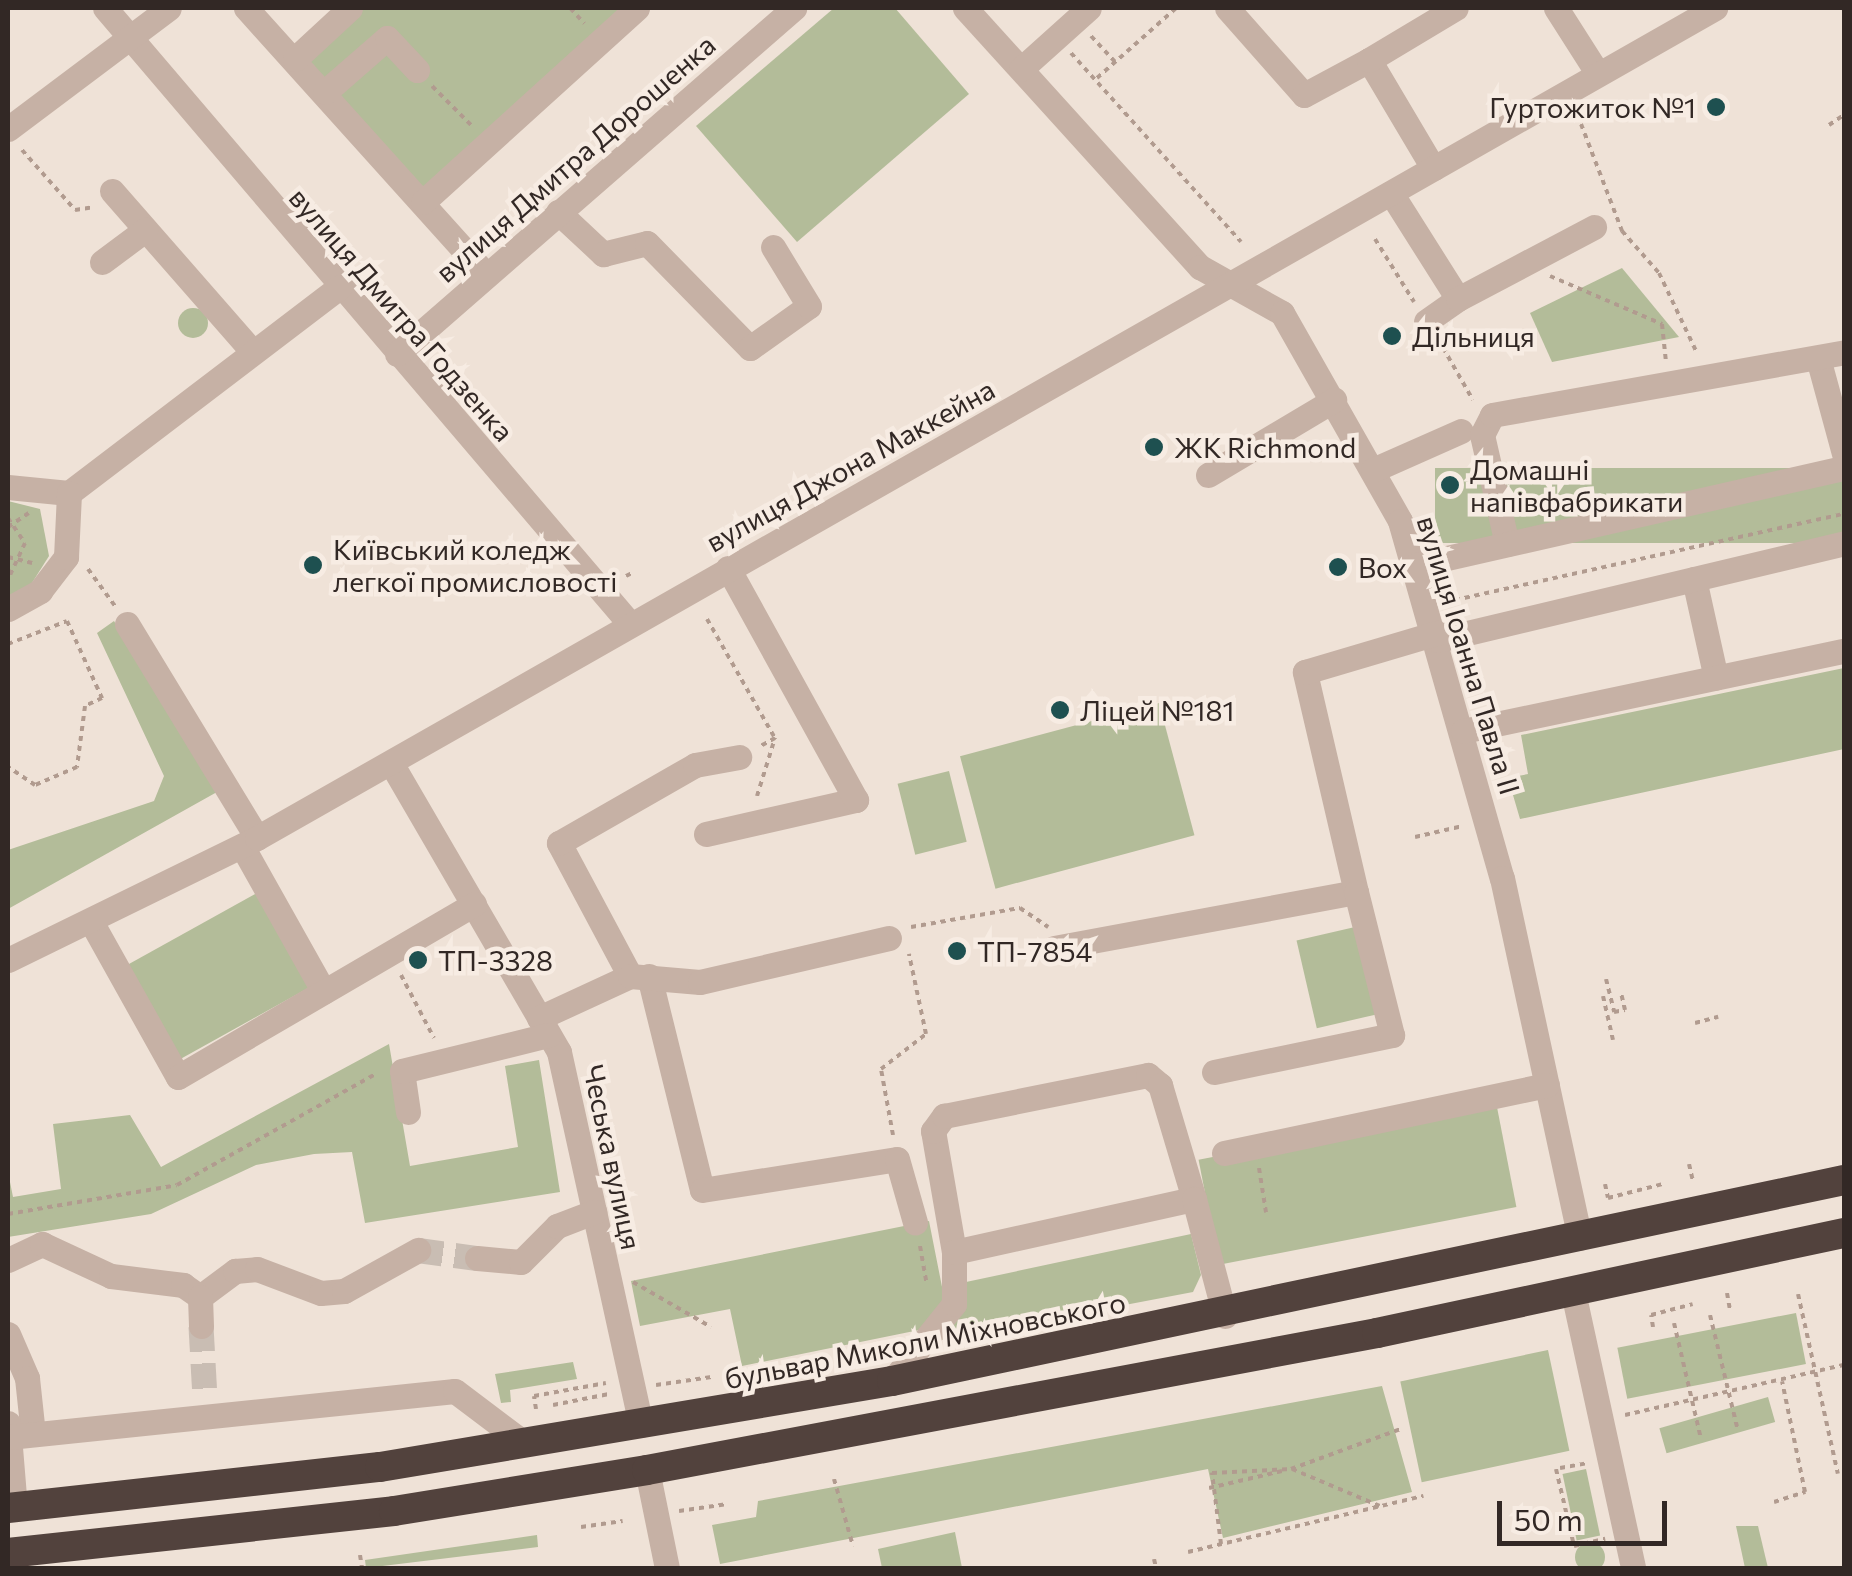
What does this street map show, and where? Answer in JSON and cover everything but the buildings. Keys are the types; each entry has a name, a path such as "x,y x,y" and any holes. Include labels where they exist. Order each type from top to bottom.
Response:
{"highway":[{"name":"бульвар Миколи Міхновського","path":"11,1508 524,1443 892,1381 1225,1316 1844,1180"},
{"path":"8,1553 394,1511 647,1470 1572,1292 1844,1233"}],"street":[{"name":"вулиця Дмитра Годзенка","path":"104,8 129,44 630,624"},
{"path":"11,124 129,44 169,8"},
{"path":"246,8 486,274"},
{"path":"295,60 350,8"},
{"path":"423,202 638,8"},
{"name":"вулиця Дмитра Дорошенка","path":"397,354 794,8"},
{"name":"вулиця Іоанна Павла II","path":"965,8 1200,267 1236,282 1282,313 1373,470 1416,564 1438,636 1580,1238"},
{"path":"1021,69 1089,8"},
{"path":"1227,8 1304,95 1456,8"},
{"path":"1556,8 1598,74"},
{"name":"вулиця Джона Маккейна","path":"8,960 93,925 250,842 1715,8"},
{"path":"325,92 387,38 417,70"},
{"path":"1369,60 1433,168"},
{"path":"112,191 252,351"},
{"path":"1390,193 1458,299"},
{"path":"558,212 603,254 647,244 750,348 809,306 773,247"},
{"path":"1429,326 1458,299 1594,228"},
{"path":"102,262 145,230"},
{"path":"8,487 69,492 339,286"},
{"path":"1507,544 1482,435 1492,415 1844,352"},
{"path":"1818,358 1844,454"},
{"path":"1208,475 1334,400"},
{"path":"1373,470 1461,431"},
{"path":"1416,564 1844,468"},
{"path":"8,609 40,592 66,557 69,492"},
{"path":"1214,1072 1392,1035 1305,672 1438,636 1844,543"},
{"path":"706,834 856,800 728,568"},
{"path":"1694,579 1716,678"},
{"path":"127,623 250,842 324,992"},
{"path":"1462,731 1844,651"},
{"path":"739,756 695,765 560,843 640,976 702,1190 898,1159 915,1222"},
{"name":"Чеська вулиця","path":"391,763 544,1027 640,1382 641,1424"},
{"path":"1064,946 1356,892"},
{"path":"93,925 178,1077 474,904"},
{"path":"408,1112 402,1070 446,1060 544,1027 640,976 700,982 896,935"},
{"path":"892,1381 954,1304 954,1252 932,1131 944,1116 1148,1075 1160,1085 1225,1316"},
{"path":"1224,1152 1547,1086"},
{"path":"954,1252 1194,1198"},
{"path":"476,1258 521,1262 556,1226 594,1212"},
{"path":"8,1260 42,1244 111,1276 183,1285 200,1297"},
{"path":"201,1326 200,1297 218,1279 257,1269 310,1290 344,1290 418,1250"},
{"path":"1572,1292 1633,1568"},
{"path":"8,1334 27,1378 16,1430 11,1508"},
{"path":"16,1430 206,1407 456,1390 524,1443"},
{"path":"647,1470 667,1568"}],"path":[{"path":"1096,80 1176,8"},
{"path":"1089,34 1115,62"},
{"path":"1070,52 1242,242"},
{"path":"417,70 488,143"},
{"path":"1829,124 1844,115"},
{"path":"11,124 75,210 88,212"},
{"path":"1581,124 1622,231 1659,273 1698,359"},
{"path":"1375,239 1474,401"},
{"path":"1524,264 1662,324 1665,358"},
{"path":"1455,600 1844,514"},
{"path":"8,518 25,543 8,580"},
{"path":"86,566 127,623"},
{"path":"626,576 634,572"},
{"path":"707,619 775,738 749,824"},
{"path":"8,644 67,621 102,698 85,706 77,768 35,786 8,767"},
{"path":"739,756 775,738"},
{"path":"1415,837 1463,826"},
{"path":"898,1159 882,1069 926,1034 896,935 923,920 1020,908 1064,946"},
{"path":"390,953 446,1060"},
{"path":"1606,979 1614,1012 1625,1010 1621,992"},
{"path":"1603,996 1613,1040"},
{"path":"1695,1023 1718,1016"},
{"path":"8,1214 177,1185 378,1073"},
{"path":"1256,1146 1266,1212"},
{"path":"1689,1164 1693,1181"},
{"path":"1605,1184 1608,1198 1663,1184"},
{"path":"915,1222 927,1284"},
{"path":"606,1266 711,1327"},
{"path":"1727,1293 1730,1310"},
{"path":"1798,1294 1838,1474"},
{"path":"1653,1327 1651,1315 1693,1304"},
{"path":"1710,1315 1738,1431"},
{"path":"1674,1322 1701,1439"},
{"path":"1622,1415 1844,1365"},
{"path":"536,1409 534,1396 711,1376"},
{"path":"1774,1502 1804,1492 1781,1379"},
{"path":"553,1405 608,1394"},
{"path":"1209,1488 1292,1469 1401,1429"},
{"path":"1588,1463 1558,1469 1574,1546 1605,1539"},
{"path":"1221,1544 1209,1488 1212,1472 1292,1469 1380,1506"},
{"path":"834,1479 853,1546"},
{"path":"1188,1552 1423,1496"},
{"path":"671,1512 728,1504"},
{"path":"580,1527 623,1521"},
{"path":"360,1556 362,1568"},
{"path":"1154,1559 1156,1568"}],"green space":[{"path":"350,8 637,8 423,202 295,59"},
{"path":"834,8 895,8 969,94 797,242 696,126"},
{"path":"1622,268 1679,337 1552,362 1530,313"},
{"path":"193,308 204,312 208,323 204,334 193,338 182,334 178,323 182,312"},
{"path":"1435,468 1844,468 1844,543 1435,543"},
{"path":"8,501 40,509 49,556 25,594 8,599"},
{"path":"114,621 217,792 8,909 8,850 154,801 164,776 97,633"},
{"path":"1844,668 1844,749 1520,819 1508,778 1528,774 1521,735"},
{"path":"1159,703 1194,835 995,889 960,756"},
{"path":"949,771 967,842 915,855 898,784"},
{"path":"257,893 309,987 177,1061 125,966"},
{"path":"1355,927 1375,1015 1317,1028 1297,940"},
{"path":"389,1044 410,1166 518,1147 505,1066 539,1060 560,1192 365,1223 352,1152 314,1154 256,1165 151,1214 8,1237 8,1172 13,1197 61,1189 53,1124 130,1115 161,1167"},
{"path":"1496,1102 1516,1207 1219,1265 1199,1160"},
{"path":"929,1221 944,1297 929,1328 742,1366 730,1309 640,1326 631,1281"},
{"path":"1191,1234 1201,1275 1193,1292 942,1340 966,1282"},
{"path":"1796,1313 1806,1364 1627,1399 1617,1348"},
{"path":"1548,1350 1569,1451 1422,1482 1400,1381"},
{"path":"573,1362 577,1379 510,1390 511,1402 501,1403 495,1374"},
{"path":"1382,1386 1412,1492 1223,1538 1208,1469 720,1564 712,1525 756,1517 758,1501"},
{"path":"1768,1397 1775,1422 1667,1453 1659,1428"},
{"path":"1586,1469 1600,1536 1577,1541 1563,1474"},
{"path":"1736,1526 1758,1526 1768,1568 1745,1568"},
{"path":"955,1532 962,1568 882,1568 878,1549"},
{"path":"537,1535 538,1547 366,1568 365,1560"},
{"path":"1590,1542 1601,1546 1605,1557 1601,1568 1590,1572 1579,1568 1575,1557 1579,1546"}],"tunnel":[{"path":"418,1250 477,1258"},
{"path":"201,1326 205,1398"}],"place":[{"name":"Гуртожиток №1","path":"1716,107"},
{"name":"Дільниця","path":"1392,336"},
{"name":"ЖК Richmond","path":"1154,447"},
{"name":"Домашні напівфабрикати","path":"1450,485"},
{"name":"Київський коледж легкої промисловості","path":"313,565"},
{"name":"Box","path":"1338,567"},
{"name":"Ліцей №181","path":"1060,710"},
{"name":"ТП-7854","path":"957,951"},
{"name":"ТП-3328","path":"418,960"}]}
